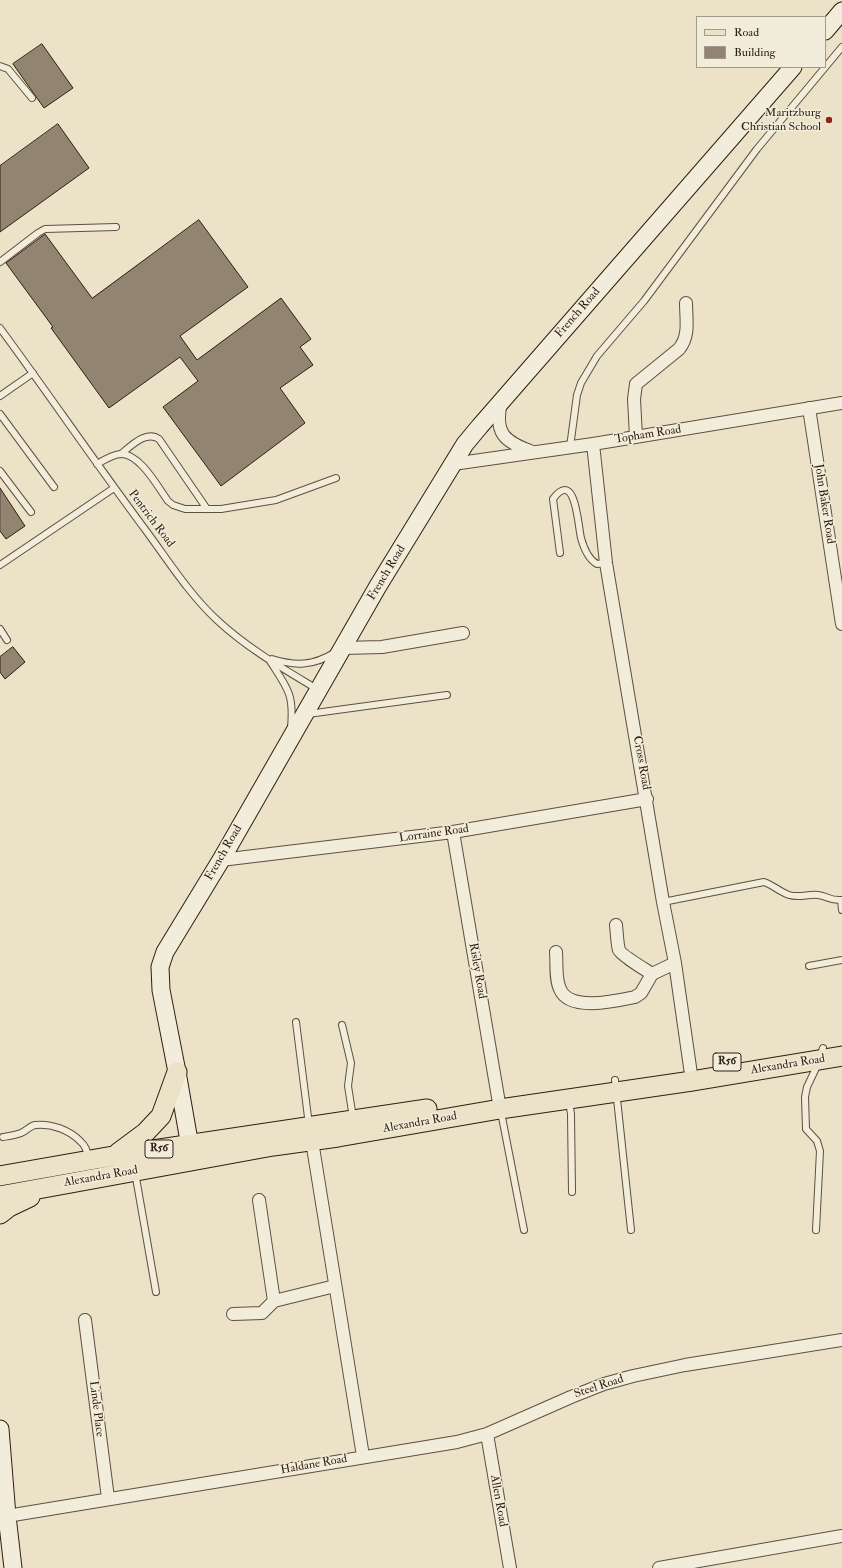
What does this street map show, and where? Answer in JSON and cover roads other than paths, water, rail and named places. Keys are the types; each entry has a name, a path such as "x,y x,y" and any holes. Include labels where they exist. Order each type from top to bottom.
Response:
{"main road":[{"name":"Alexandra Road","path":"0,1176 113,1156 190,1152 311,1133 354,1119 499,1103 691,1075 821,1054 842,1045"},
{"name":"Alexandra Road","path":"821,1054 842,1056"},
{"path":"113,1156 145,1133 161,1116 177,1072"},
{"name":"Alexandra Road","path":"311,1133 338,1137 499,1103 569,1099 616,1086"},
{"name":"Alexandra Road","path":"0,1196 135,1171 190,1152"},
{"path":"0,1214 9,1207 28,1198 42,1188"}],"street":[{"path":"826,30 842,11"},
{"name":"French Road","path":"190,1152 177,1072 161,990 160,967 165,952 289,742 378,586 453,464 480,426 502,400 792,68"},
{"path":"636,437 634,399 636,384 679,349 684,343 686,337 686,303"},
{"path":"502,400 498,419 499,426 504,436 516,445 535,452"},
{"name":"Topham Road","path":"453,464 592,444 842,403"},
{"name":"John Baker Road","path":"809,408 842,624"},
{"name":"Cross Road","path":"592,444 606,563 647,799 663,902 675,963 691,1075"},
{"path":"343,648 382,647 463,634"},
{"name":"Lorraine Road","path":"220,860 453,832 647,799"},
{"name":"Risley Road","path":"453,832 499,1103"},
{"path":"616,926 620,951 623,956 635,962 652,974"},
{"path":"556,952 559,988 565,998 570,1001 587,1003 634,997 641,994 652,974 675,963"},
{"name":"Haldane Road","path":"7,1516 108,1498 183,1488 363,1456 311,1133"},
{"path":"259,1200 274,1301"},
{"path":"233,1314 262,1313 274,1301 336,1286"},
{"name":"Linde Place","path":"85,1320 108,1498"},
{"name":"Steel Road","path":"363,1456 457,1442 486,1434 604,1384 634,1376 685,1365 842,1340"},
{"path":"0,1429 7,1516 5,1549 13,1568"},
{"name":"Allen Road","path":"486,1434 510,1568"},
{"path":"659,1568 842,1536"}],"lane":[{"path":"826,66 842,47"},
{"path":"0,66 8,69 32,98"},
{"path":"570,447 577,395 581,383 597,356 644,301 757,149 824,68"},
{"path":"0,262 45,229 116,227"},
{"name":"Pentrich Road","path":"0,328 114,488 184,582 206,608 229,631 267,658 318,689"},
{"path":"0,396 33,373"},
{"path":"0,414 54,487"},
{"path":"97,464 113,456 121,454 145,437 151,436 159,438 206,509"},
{"path":"121,454 133,457 141,464 168,501 173,505 185,509 221,509 276,500 336,478"},
{"path":"0,471 30,512"},
{"path":"0,565 114,488"},
{"path":"560,553 553,499 558,493 564,491 569,492 574,497 581,538 591,560 597,564 606,563"},
{"path":"0,629 7,640"},
{"path":"267,658 294,664 305,664 328,657 343,648"},
{"path":"267,658 289,691 292,712 289,742"},
{"path":"304,715 447,695"},
{"path":"663,902 764,882 789,894 798,896 820,895 833,900 841,900 842,910"},
{"path":"809,966 842,960"},
{"path":"296,1022 311,1133"},
{"path":"342,1025 351,1063 348,1086 354,1119"},
{"path":"816,1230 820,1151 817,1141 806,1129 804,1097 806,1087 821,1054"},
{"path":"616,1086 631,1230"},
{"path":"569,1099 571,1114 572,1192"},
{"path":"499,1103 524,1230"},
{"path":"3,1137 21,1133 33,1126 43,1125 59,1128 82,1142 90,1160"},
{"path":"135,1171 156,1292"}],"place":[{"name":"Maritzburg Christian School","path":"829,120"}]}
